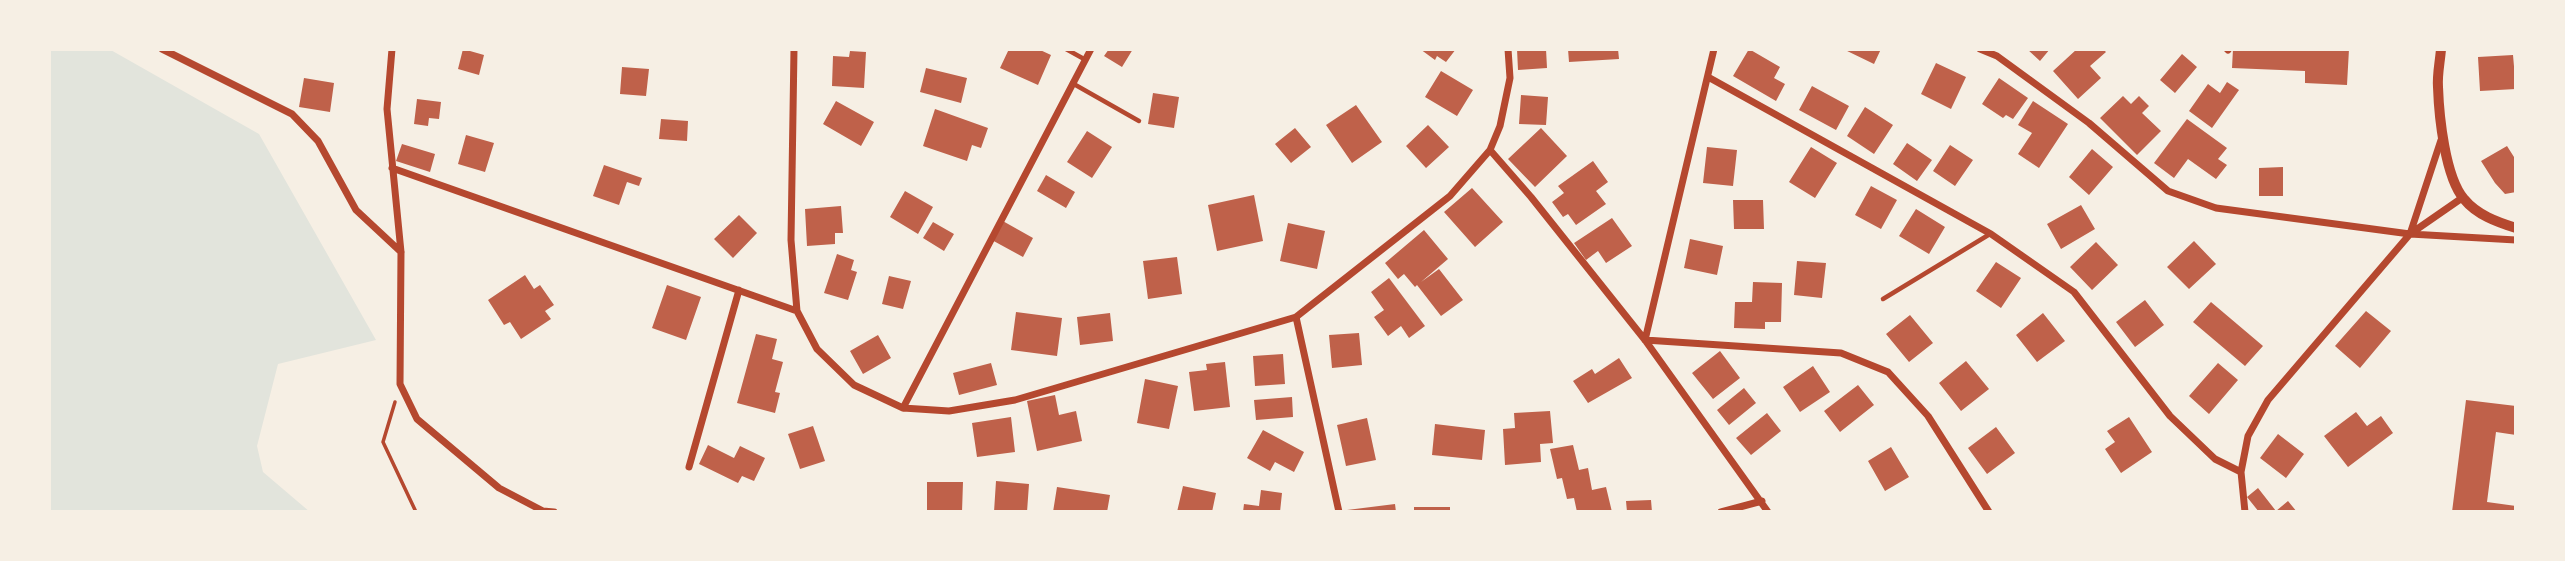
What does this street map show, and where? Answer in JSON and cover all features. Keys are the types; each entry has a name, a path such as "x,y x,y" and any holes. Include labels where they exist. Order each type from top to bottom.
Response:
{"street":[{"path":"162,49 292,114 318,141 356,210 401,253"},
{"path":"392,49 387,108 401,253 400,384 417,419 499,488 543,511 554,512"},
{"path":"794,49 791,240 797,311 817,349 853,385 902,408 950,411 1015,400 1296,317 1450,196 1490,150 1500,126 1510,78 1508,49"},
{"path":"902,408 1090,49"},
{"path":"1645,340 1714,49"},
{"path":"1980,49 1997,56 2089,123 2168,191 2216,208 2410,234 2516,240"},
{"path":"2441,49 2438,85 2443,134 2450,168 2462,198 2497,222 2516,228"},
{"path":"1708,77 1991,234 2074,292 2170,416 2215,459 2241,472"},
{"path":"2410,234 2443,134"},
{"path":"1490,150 1645,340 1768,512"},
{"path":"393,168 797,311"},
{"path":"2245,512 2241,472 2248,436 2267,400 2410,234 2462,198"},
{"path":"689,467 739,290"},
{"path":"1296,317 1339,512"},
{"path":"1645,340 1841,353 1888,372 1928,416 1989,512"},
{"path":"1721,512 1762,501"}],"lane":[{"path":"1066,49 1084,59"},
{"path":"1997,56 2004,49"},
{"path":"1071,83 1139,121"},
{"path":"1883,299 1991,234"}],"path":[{"path":"400,384 383,442 416,512"}],"shaded area":[{"path":"49,49 109,49 259,134 376,340 278,364 257,446 263,472 310,512 49,512"}],"building":[{"path":"463,49 484,55 479,75 458,69"},
{"path":"1009,49 1038,49 1051,55 1038,85 1000,68"},
{"path":"1109,49 1133,49 1122,67 1104,56"},
{"path":"1420,49 1456,49 1446,62 1437,56 1435,60"},
{"path":"1517,49 1546,49 1547,68 1518,70"},
{"path":"1568,49 1618,49 1619,59 1569,62"},
{"path":"1749,49 1780,67 1774,78 1785,84 1776,101 1733,76"},
{"path":"1843,49 1881,49 1874,64"},
{"path":"2027,49 2050,49 2040,61"},
{"path":"2077,49 2103,49 2106,52 2090,66 2101,78 2078,99 2053,71"},
{"path":"2233,49 2349,49 2347,85 2305,83 2305,71 2232,68"},
{"path":"850,51 866,52 864,88 832,86 833,56 849,57"},
{"path":"2182,54 2197,67 2175,93 2160,80"},
{"path":"2513,55 2516,89 2480,91 2478,57"},
{"path":"1936,63 1966,77 1951,109 1921,94"},
{"path":"622,67 649,69 646,96 620,94"},
{"path":"926,68 967,78 961,103 920,92"},
{"path":"1441,71 1473,90 1457,116 1425,97"},
{"path":"304,78 334,83 330,112 299,107"},
{"path":"1999,78 2028,98 2013,119 2006,115 2003,118 1982,104"},
{"path":"2227,82 2239,90 2212,128 2189,111 2208,84 2220,93"},
{"path":"1812,86 1849,106 1836,130 1799,110"},
{"path":"1153,93 1179,97 1174,128 1148,124"},
{"path":"1521,95 1548,97 1546,125 1519,124"},
{"path":"2123,96 2131,104 2139,96 2149,106 2142,113 2161,131 2137,155 2100,118"},
{"path":"417,99 441,102 439,119 429,118 428,126 414,124"},
{"path":"836,101 874,122 861,146 823,124"},
{"path":"2033,101 2068,124 2039,168 2018,154 2032,133 2018,125"},
{"path":"1356,105 1382,142 1352,163 1326,125"},
{"path":"1865,107 1893,125 1874,154 1847,136"},
{"path":"935,109 988,128 981,148 972,145 967,161 923,146"},
{"path":"661,119 688,121 687,141 659,139"},
{"path":"2187,119 2227,148 2218,159 2227,165 2216,179 2188,159 2174,178 2154,163"},
{"path":"1428,125 1449,147 1426,168 1406,146"},
{"path":"1295,128 1311,147 1291,163 1275,144"},
{"path":"1541,128 1567,156 1535,187 1508,159"},
{"path":"1087,131 1112,147 1092,178 1067,162"},
{"path":"466,135 494,143 485,172 458,164"},
{"path":"1907,143 1932,160 1917,181 1893,164"},
{"path":"402,144 435,154 430,172 396,161"},
{"path":"1950,145 1973,160 1955,186 1933,171"},
{"path":"2507,146 2516,157 2516,192 2505,194 2481,161"},
{"path":"1707,147 1737,150 1733,186 1703,183"},
{"path":"1811,147 1837,163 1815,198 1789,182"},
{"path":"2092,149 2113,167 2089,195 2069,177"},
{"path":"1593,161 1608,182 1596,191 1606,204 1576,225 1568,214 1563,217 1552,202 1564,193 1558,186"},
{"path":"604,165 642,178 639,186 627,182 619,205 593,196"},
{"path":"2283,167 2283,196 2259,196 2259,168"},
{"path":"1046,175 1075,192 1066,208 1037,191"},
{"path":"1871,186 1897,200 1881,229 1855,215"},
{"path":"1472,188 1503,222 1475,247 1444,212"},
{"path":"905,191 933,207 918,234 890,217"},
{"path":"1254,195 1263,241 1217,251 1208,205"},
{"path":"1733,200 1763,200 1764,229 1734,229"},
{"path":"2081,205 2095,229 2061,249 2047,224"},
{"path":"841,206 843,233 835,233 835,244 807,246 805,209"},
{"path":"1916,209 1945,227 1929,254 1899,236"},
{"path":"739,215 757,233 733,258 714,239"},
{"path":"1612,218 1632,246 1606,263 1598,251 1586,260 1574,243"},
{"path":"1001,220 1033,238 1023,257 990,239"},
{"path":"933,222 954,234 944,251 923,238"},
{"path":"1288,223 1325,231 1317,269 1280,261"},
{"path":"1424,230 1448,259 1421,282 1439,269 1463,300 1441,316 1417,285 1415,287 1404,274 1398,279 1385,263"},
{"path":"1690,239 1723,246 1717,275 1684,268"},
{"path":"2194,241 2216,264 2189,289 2167,267"},
{"path":"2096,242 2118,265 2092,290 2070,267"},
{"path":"837,254 854,260 851,270 857,272 848,300 824,293"},
{"path":"1177,257 1182,294 1148,299 1143,261"},
{"path":"1797,261 1826,263 1822,298 1794,295"},
{"path":"1996,262 2021,278 2001,308 1976,291"},
{"path":"525,275 534,289 540,285 554,305 545,311 551,319 521,339 510,322 504,325 488,300"},
{"path":"889,276 911,281 903,309 882,304"},
{"path":"1389,278 1425,326 1409,338 1401,326 1388,336 1374,317 1384,310 1371,292"},
{"path":"1753,282 1782,283 1781,322 1765,322 1765,329 1734,328 1735,302 1752,302"},
{"path":"667,285 701,297 686,340 652,328"},
{"path":"2145,300 2164,325 2135,347 2116,322"},
{"path":"2211,302 2263,346 2245,366 2193,322"},
{"path":"2366,311 2391,331 2360,368 2335,346"},
{"path":"1016,312 1062,318 1057,356 1011,350"},
{"path":"1110,313 1113,341 1080,345 1077,317"},
{"path":"2043,313 2065,341 2037,362 2016,335"},
{"path":"1910,315 1933,343 1909,362 1886,334"},
{"path":"1359,333 1362,365 1332,368 1329,335"},
{"path":"756,334 777,339 772,359 783,362 775,392 780,393 775,413 737,403"},
{"path":"878,335 891,358 863,374 850,351"},
{"path":"1720,351 1740,378 1713,399 1692,373"},
{"path":"1283,354 1285,384 1255,386 1253,356"},
{"path":"1619,358 1632,378 1588,403 1573,381 1592,369 1595,374"},
{"path":"1966,361 1989,389 1961,411 1939,383"},
{"path":"1225,362 1230,407 1194,411 1189,372 1207,370 1206,364"},
{"path":"991,363 997,385 959,395 953,373"},
{"path":"2218,363 2238,380 2209,414 2189,396"},
{"path":"1813,366 1830,392 1800,412 1783,387"},
{"path":"1145,379 1178,386 1169,429 1137,423"},
{"path":"1858,385 1874,405 1840,432 1824,411"},
{"path":"1744,388 1756,403 1729,425 1717,410"},
{"path":"1055,395 1059,415 1076,411 1082,441 1037,451 1027,401"},
{"path":"1292,397 1293,417 1256,420 1254,400"},
{"path":"2466,400 2516,406 2516,435 2496,432 2487,502 2516,506 2516,512 2452,512"},
{"path":"1550,411 1553,443 1540,444 1541,462 1505,465 1503,429 1515,428 1514,413"},
{"path":"2356,412 2367,426 2381,416 2393,433 2348,467 2324,436"},
{"path":"1767,413 1781,431 1751,455 1736,438"},
{"path":"1011,417 1015,452 977,457 972,423"},
{"path":"2129,417 2152,452 2121,473 2105,449 2115,442 2107,431"},
{"path":"1367,418 1376,460 1346,466 1337,425"},
{"path":"1435,424 1485,430 1482,460 1432,455"},
{"path":"813,426 825,461 800,469 788,434"},
{"path":"1996,427 2015,453 1987,474 1968,448"},
{"path":"1263,430 1304,452 1294,472 1275,462 1270,471 1247,458"},
{"path":"2278,434 2304,454 2286,478 2260,458"},
{"path":"708,445 734,458 740,446 765,458 754,481 742,476 738,483 699,464"},
{"path":"1573,445 1579,470 1588,468 1592,490 1606,487 1612,512 1577,512 1574,498 1567,499 1562,478 1557,479 1550,449"},
{"path":"1891,447 1909,477 1885,491 1868,461"},
{"path":"996,481 1029,484 1027,512 994,512"},
{"path":"927,482 963,482 962,512 927,512"},
{"path":"1183,486 1216,493 1212,512 1177,512"},
{"path":"1057,487 1110,495 1107,512 1053,512"},
{"path":"2258,488 2276,511 2288,501 2297,512 2259,512 2247,497"},
{"path":"1261,490 1282,493 1280,512 1243,512 1244,504 1259,506"},
{"path":"1651,500 1652,512 1627,512 1626,501"},
{"path":"1395,504 1396,512 1347,510"},
{"path":"1414,507 1450,507 1450,512 1414,512"}]}
